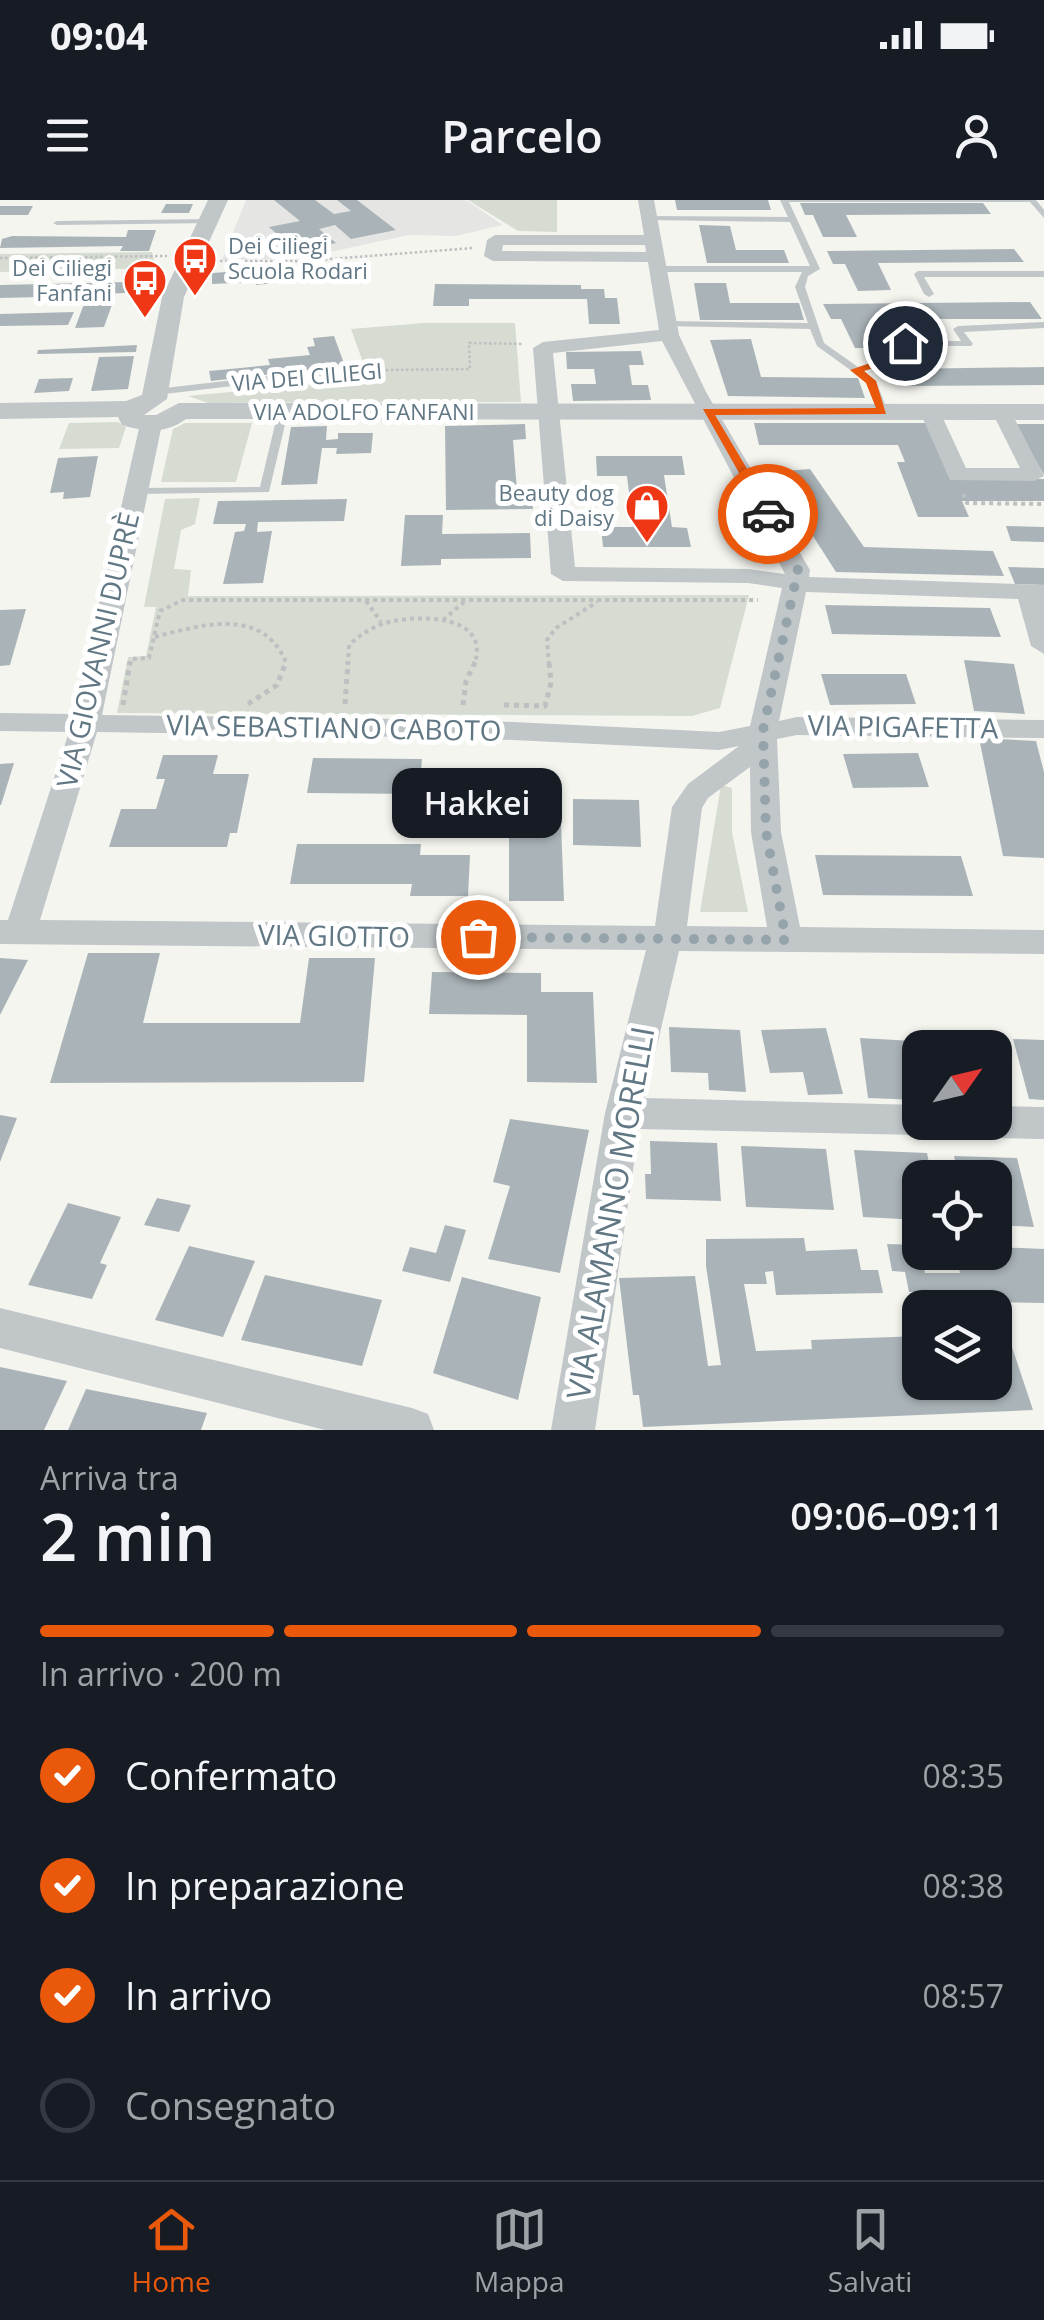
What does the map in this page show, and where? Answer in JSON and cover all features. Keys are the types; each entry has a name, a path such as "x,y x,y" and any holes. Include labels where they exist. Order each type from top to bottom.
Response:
{"street":[{"path":"648,209 667,330 707,412 794,557 796,582 763,730 766,832 786,940"},
{"path":"148,406 173,297 214,210"},
{"path":"494,248 495,240 656,256"},
{"path":"667,330 543,348 563,574 748,576 825,588 1037,592 1044,646"},
{"name":"VIA ADOLFO FANFANI","path":"0,411 148,406 166,421 179,411 1044,412"},
{"name":"VIA GIOVANNI DUPRÈ","path":"10,932 86,724 136,491 148,406"},
{"path":"930,412 958,474 1034,474 1002,412"},
{"name":"VIA SEBASTIANO CABOTO","path":"0,722 469,729 730,740 763,730"},
{"name":"VIA PIGAFETTA","path":"763,730 796,726 1044,730"},
{"path":"712,781 748,754 763,730"},
{"path":"668,736 694,748 712,781"},
{"path":"712,781 745,784 764,798"},
{"name":"VIA ALAMANNO MORELLI","path":"573,1430 623,1114 676,914 687,807 712,781"},
{"name":"VIA GIOTTO","path":"10,932 1044,942"},
{"path":"623,1114 902,1120"},
{"path":"1012,1122 1044,1123"},
{"path":"0,1328 412,1430"}],"lane":[{"path":"816,269 784,200 1032,200 1044,216"},
{"path":"648,209 792,220"},
{"path":"56,223 214,210"},
{"path":"656,256 816,269"},
{"path":"816,269 804,274 800,286 822,347 870,381 882,412"},
{"path":"929,294 918,274 1044,274"},
{"path":"856,370 909,353 905,343 968,344 958,330 1044,325"},
{"path":"667,330 813,326"},
{"name":"VIA DEI CILIEGI","path":"148,406 364,368"},
{"path":"136,491 265,490 283,412"}],"path":[{"path":"209,256 218,264 494,248"},
{"path":"0,258 174,256"},
{"name":"VIA DEI CILIEGI","path":"364,368 470,368 469,343 542,344 543,348"},
{"path":"967,503 1044,504"},
{"path":"138,710 122,710 131,660 149,658 160,612 183,600 772,600"},
{"path":"366,601 381,622"},
{"path":"443,620 464,602"},
{"path":"496,705 545,706 551,683 547,640 556,628 597,602"},
{"path":"344,704 349,645 362,631 381,622 413,616 443,620 468,632 478,652 466,682 463,705 479,705"},
{"path":"155,636 221,624 266,633 282,647 287,665 277,685 248,704 267,704"}],"shaded area":[{"path":"246,200 466,200 503,225 456,236 409,235 302,258 222,260"},
{"path":"468,200 557,200 557,232 518,231"},
{"path":"152,252 156,268 0,272 0,254"},
{"path":"424,323 515,323 521,402 208,403 188,396 369,379 351,329"},
{"path":"118,422 126,427 119,448 59,449 69,423"},
{"path":"185,423 252,423 236,482 161,482 173,429"},
{"path":"200,498 195,524 181,530 174,569 191,570 188,596 749,595 720,708 692,716 117,713 128,657 146,656 156,607 144,607 165,499"},
{"path":"721,785 732,788 732,832 748,912 700,912"}],"building":[{"path":"274,200 315,200 334,214 351,211 337,200 357,200 396,230 351,239 335,225 319,229 336,243 297,252 269,227 300,221"},
{"path":"675,200 768,200 771,210 677,210"},
{"path":"800,203 983,203 991,214 846,215 857,237 823,237 813,215 805,215"},
{"path":"166,204 193,204 189,213 161,213"},
{"path":"0,206 33,206 28,215 0,215"},
{"path":"699,225 730,226 736,250 784,250 789,263 707,263"},
{"path":"128,230 156,230 149,251 120,251 123,246 0,248 2,239 12,236 126,237"},
{"path":"1014,249 1024,262 878,263 891,290 858,291 845,264 833,264 827,251"},
{"path":"352,265 353,275 256,285 212,284 212,273 255,270 256,277 292,275 290,269"},
{"path":"129,282 125,293 101,294 99,299 114,299 104,327 75,328 87,296 0,298 0,285"},
{"path":"694,283 726,283 730,303 799,303 804,320 700,320"},
{"path":"435,284 581,285 581,289 604,289 605,298 617,298 620,324 589,324 587,299 469,299 469,306 433,306"},
{"path":"1030,302 1042,319 876,319 891,348 855,348 841,319 831,319 823,304"},
{"path":"74,312 68,325 0,326 0,314"},
{"path":"334,336 345,366 211,381 209,371 270,365 268,359 310,355 307,347 315,346 313,338"},
{"path":"751,339 761,377 858,378 865,398 728,396 710,340"},
{"path":"137,345 136,352 37,354 38,350"},
{"path":"641,351 644,365 629,365 632,385 648,385 651,400 573,401 571,384 596,384 594,369 567,369 566,352"},
{"path":"134,356 128,389 91,391 99,357"},
{"path":"1044,367 1044,385 904,386 899,369"},
{"path":"73,378 69,391 34,393 39,379"},
{"path":"754,423 928,423 953,480 1044,479 1044,501 962,501 969,517 918,517 897,462 905,462 898,445 759,445"},
{"path":"525,424 526,439 513,440 517,491 531,491 533,509 446,510 445,426"},
{"path":"1014,424 1044,424 1044,475"},
{"path":"327,426 326,440 338,439 338,433 373,433 371,453 336,454 337,448 322,448 317,484 281,485 291,427"},
{"path":"98,456 90,497 63,499 64,492 50,493 58,458"},
{"path":"596,456 682,456 685,475 664,475 672,527 687,528 691,547 603,547 601,527 633,527 627,476 597,476"},
{"path":"810,469 864,547 993,551 1004,576 836,572 772,472"},
{"path":"347,499 344,521 258,522 257,532 272,531 263,583 223,584 235,532 244,531 246,524 213,524 218,501"},
{"path":"405,515 443,515 442,534 530,533 531,558 441,559 441,565 401,566"},
{"path":"1006,526 1044,527 1044,542 1011,541"},
{"path":"1008,567 1044,568 1044,585 1015,584"},
{"path":"825,605 990,608 1001,637 832,634"},
{"path":"26,609 10,665 0,666 0,610"},
{"path":"964,660 1014,664 1025,714 974,711"},
{"path":"821,674 906,674 916,704 830,705"},
{"path":"979,738 1036,741 1044,772 1044,858 1003,856"},
{"path":"918,753 929,787 853,788 843,754"},
{"path":"163,755 218,755 213,774 249,774 237,833 230,833 227,847 109,847 121,809 156,809 165,779 156,779"},
{"path":"313,758 422,759 419,794 307,793"},
{"path":"14,763 1,805 0,805 0,764"},
{"path":"509,797 560,797 564,901 509,901"},
{"path":"573,799 639,800 641,847 573,845"},
{"path":"297,844 421,844 420,855 470,855 468,896 410,896 412,884 290,884"},
{"path":"815,855 961,856 973,896 823,895"},
{"path":"88,953 160,953 143,1023 300,1023 309,958 375,958 364,1082 50,1083"},
{"path":"0,958 28,960 0,1015"},
{"path":"432,972 541,973 541,992 593,992 597,1083 527,1082 527,1015 429,1014"},
{"path":"669,1027 740,1030 746,1092 709,1090 708,1073 671,1072"},
{"path":"826,1028 843,1094 808,1095 803,1072 770,1073 761,1030"},
{"path":"860,1038 902,1040 902,1099 868,1098"},
{"path":"1013,1039 1044,1040 1044,1100 1029,1099"},
{"path":"0,1115 17,1118 0,1162"},
{"path":"510,1119 589,1130 560,1273 488,1259 510,1186 493,1182"},
{"path":"650,1141 717,1143 721,1201 646,1199 645,1174 651,1174"},
{"path":"741,1146 826,1149 834,1210 746,1207"},
{"path":"854,1150 927,1153 928,1160 902,1160 902,1219 863,1217"},
{"path":"954,1156 1017,1158 1034,1227 1012,1226 1012,1160 955,1160"},
{"path":"157,1198 191,1205 179,1232 144,1225"},
{"path":"68,1203 121,1217 100,1263 107,1265 92,1299 28,1285"},
{"path":"445,1225 466,1230 450,1282 402,1271 410,1247 436,1253"},
{"path":"804,1238 806,1251 857,1249 861,1270 878,1270 883,1293 776,1295 773,1271 765,1272 767,1284 744,1284 756,1351 812,1349 811,1340 902,1337 902,1400 1012,1400 1012,1347 1033,1410 643,1427 639,1395 633,1395 619,1278 695,1276 708,1366 721,1365 706,1266 706,1239"},
{"path":"887,1244 902,1244 902,1270 925,1273 1012,1270 1012,1248 1044,1249 1044,1303 1012,1302 1012,1290 909,1290 905,1272 892,1271"},
{"path":"189,1246 255,1261 223,1337 155,1320"},
{"path":"265,1275 382,1300 362,1366 241,1340"},
{"path":"462,1277 541,1297 518,1400 433,1373"},
{"path":"0,1367 67,1381 44,1430 0,1430"},
{"path":"86,1389 207,1413 201,1430 68,1430"}],"way so far":[{"path":"478,937 786,940 766,832 763,730 798,570 768,514"}],"place":[{"name":"Dei Ciliegi Scuola Rodari","path":"195,297"},
{"name":"Dei Ciliegi Fanfani","path":"145,319"},
{"name":"Beauty dog di Daisy","path":"647,544"},
{"name":"Hakkei","path":"478,937"}],"route":[{"path":"768,514 707,412 882,412 870,381 856,370 909,353 905,343"}]}
